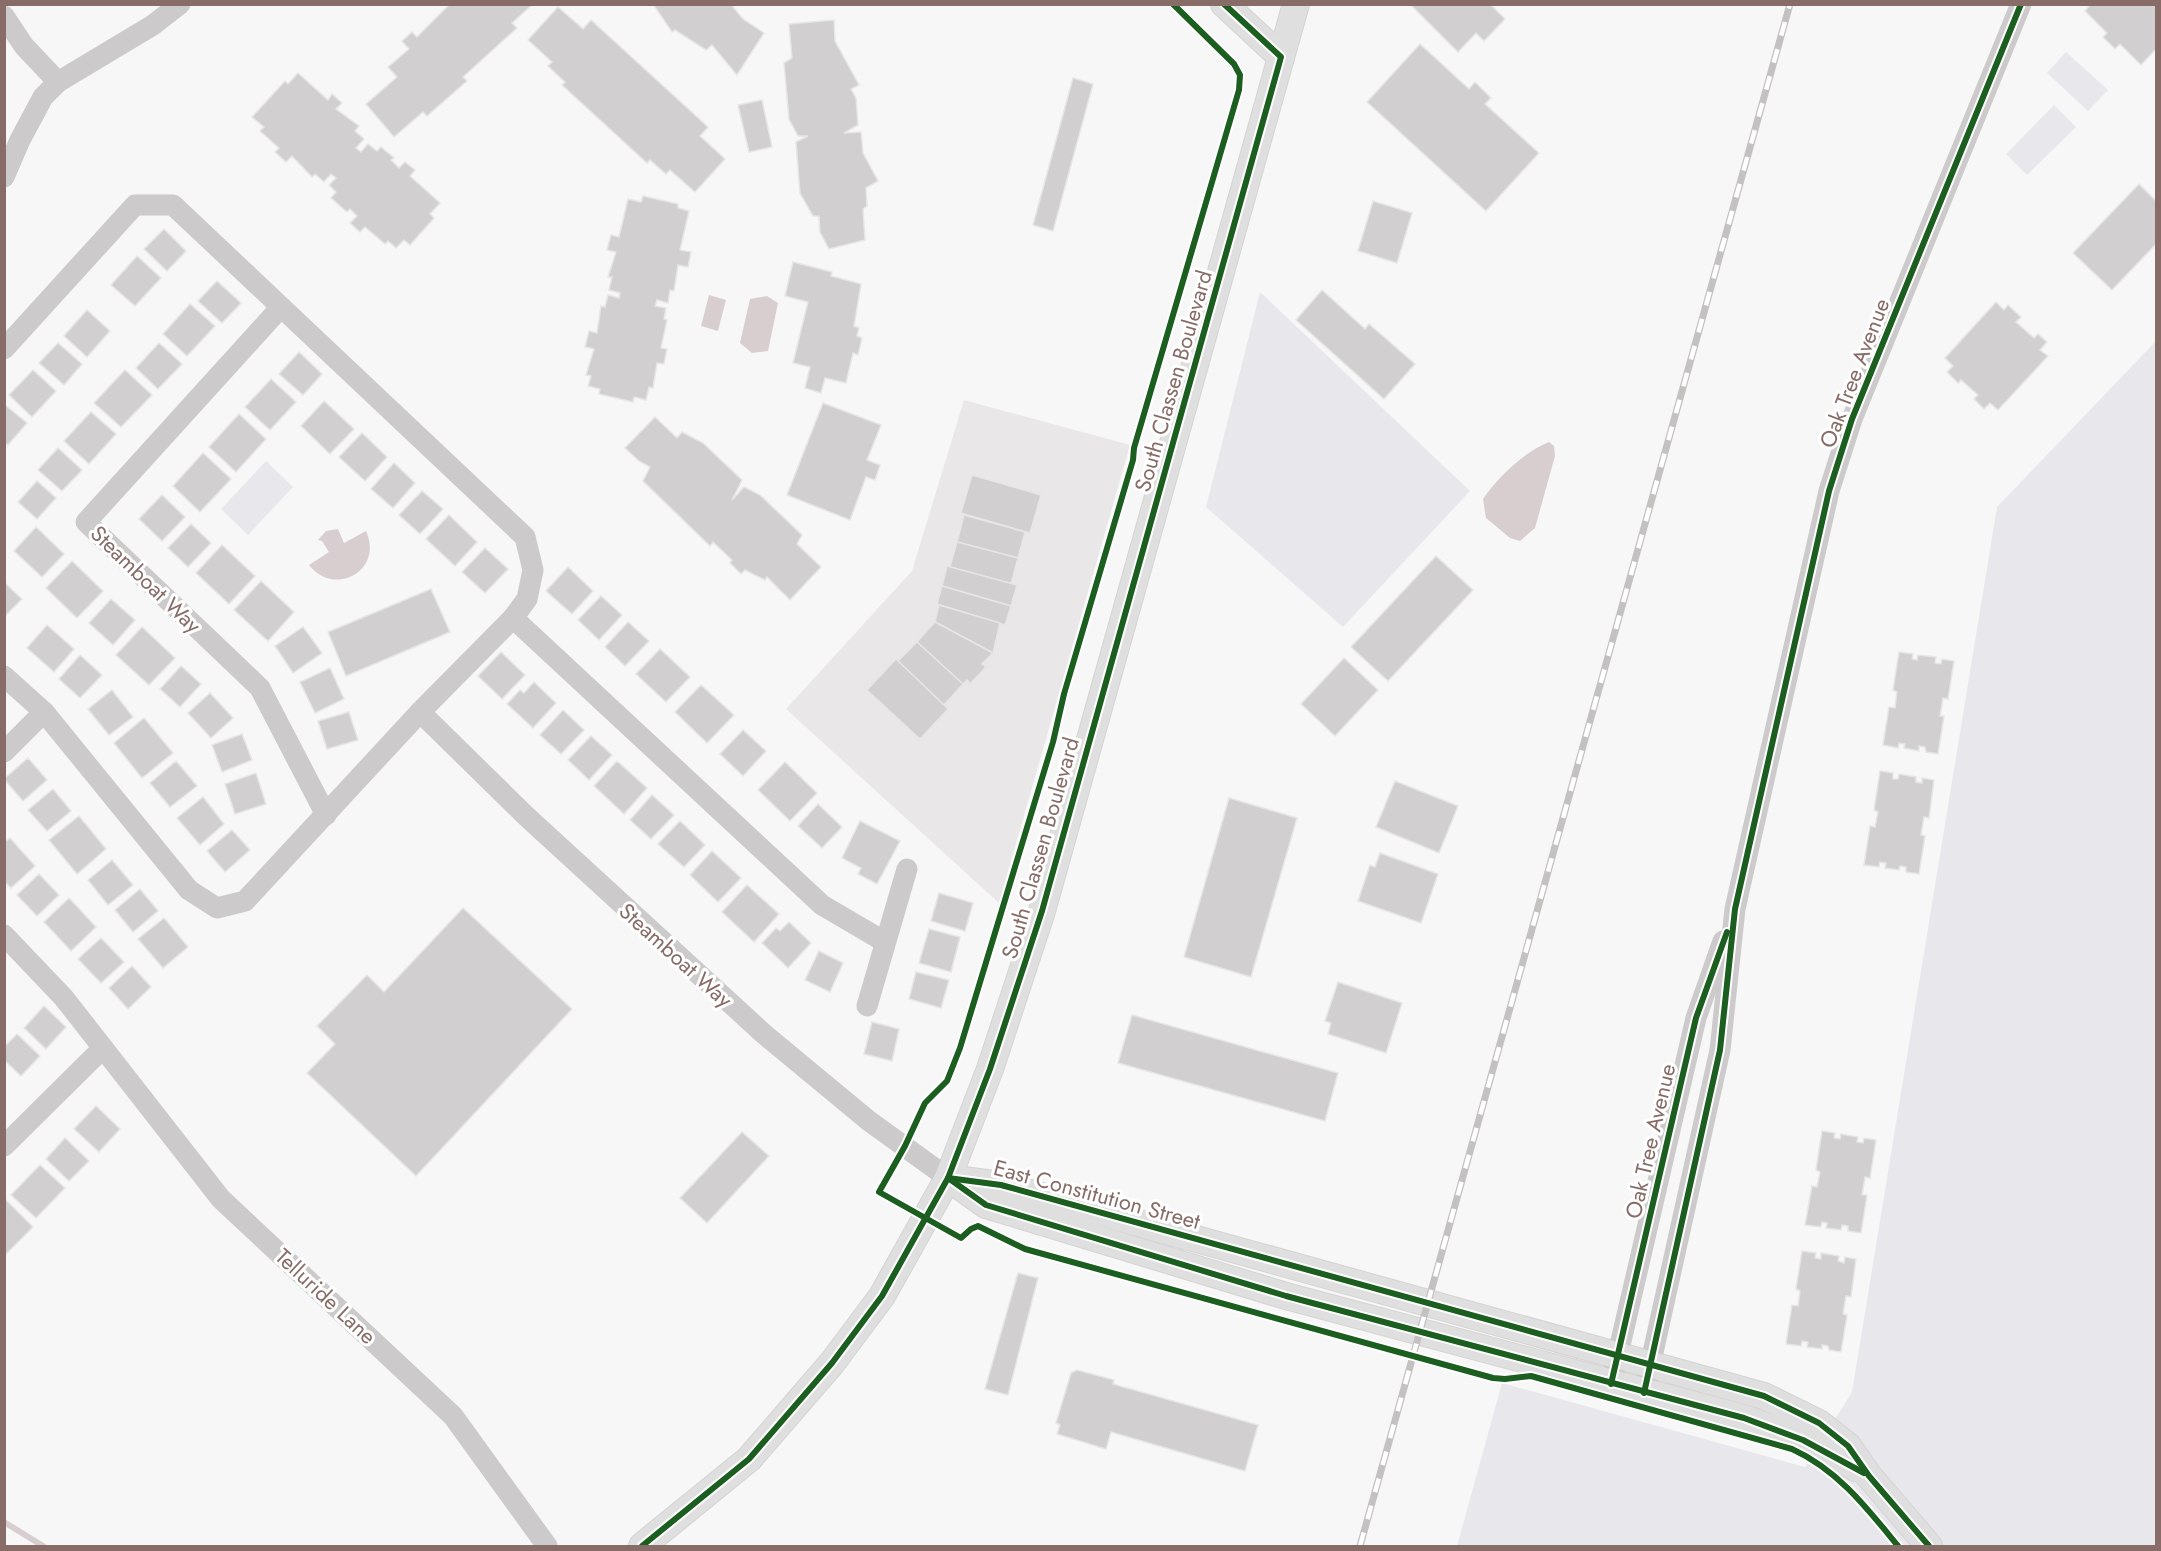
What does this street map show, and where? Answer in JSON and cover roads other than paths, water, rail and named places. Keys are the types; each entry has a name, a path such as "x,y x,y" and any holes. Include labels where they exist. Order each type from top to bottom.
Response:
{"main road":[{"path":"1224,4 1281,57"},
{"name":"South Classen Boulevard","path":"642,1546 749,1459 832,1363 882,1296 948,1178 990,1069 1042,911 1296,4"},
{"name":"East Constitution Street","path":"948,1178 1001,1185 1764,1396 1789,1406 1819,1423 1848,1446 1869,1476 1929,1546"},
{"name":"East Constitution Street","path":"948,1178 986,1205 1286,1296 1421,1330 1644,1393 1679,1399 1774,1429 1803,1440 1869,1476"}],"street":[{"path":"4,177 20,140 43,98 58,82 153,25 180,4"},
{"name":"Oak Tree Avenue","path":"1644,1393 1720,1050 1735,909 1829,491 1852,419 2021,4"},
{"path":"4,16 24,46 58,82"},
{"path":"4,349 135,205 173,205 525,537 534,570 527,598 513,618 420,712 246,901 217,908 189,890 44,712 4,676"},
{"name":"Steamboat Way","path":"281,307 86,522 260,688 326,815"},
{"path":"513,618 822,905 885,942"},
{"path":"4,752 44,712"},
{"name":"Steamboat Way","path":"420,712 491,783 764,1034 868,1121 948,1178"},
{"path":"867,1006 907,869"},
{"name":"Oak Tree Avenue","path":"1611,1384 1672,1131 1696,1018 1735,909"},
{"name":"Telluride Lane","path":"4,935 64,998 221,1199 453,1416 547,1546"},
{"path":"4,1146 103,1048"},
{"path":"1672,1131 1701,1135"}],"waterway":[{"path":"4,1522 43,1546"}],"railway":[{"path":"1360,1546 1790,4"}]}
